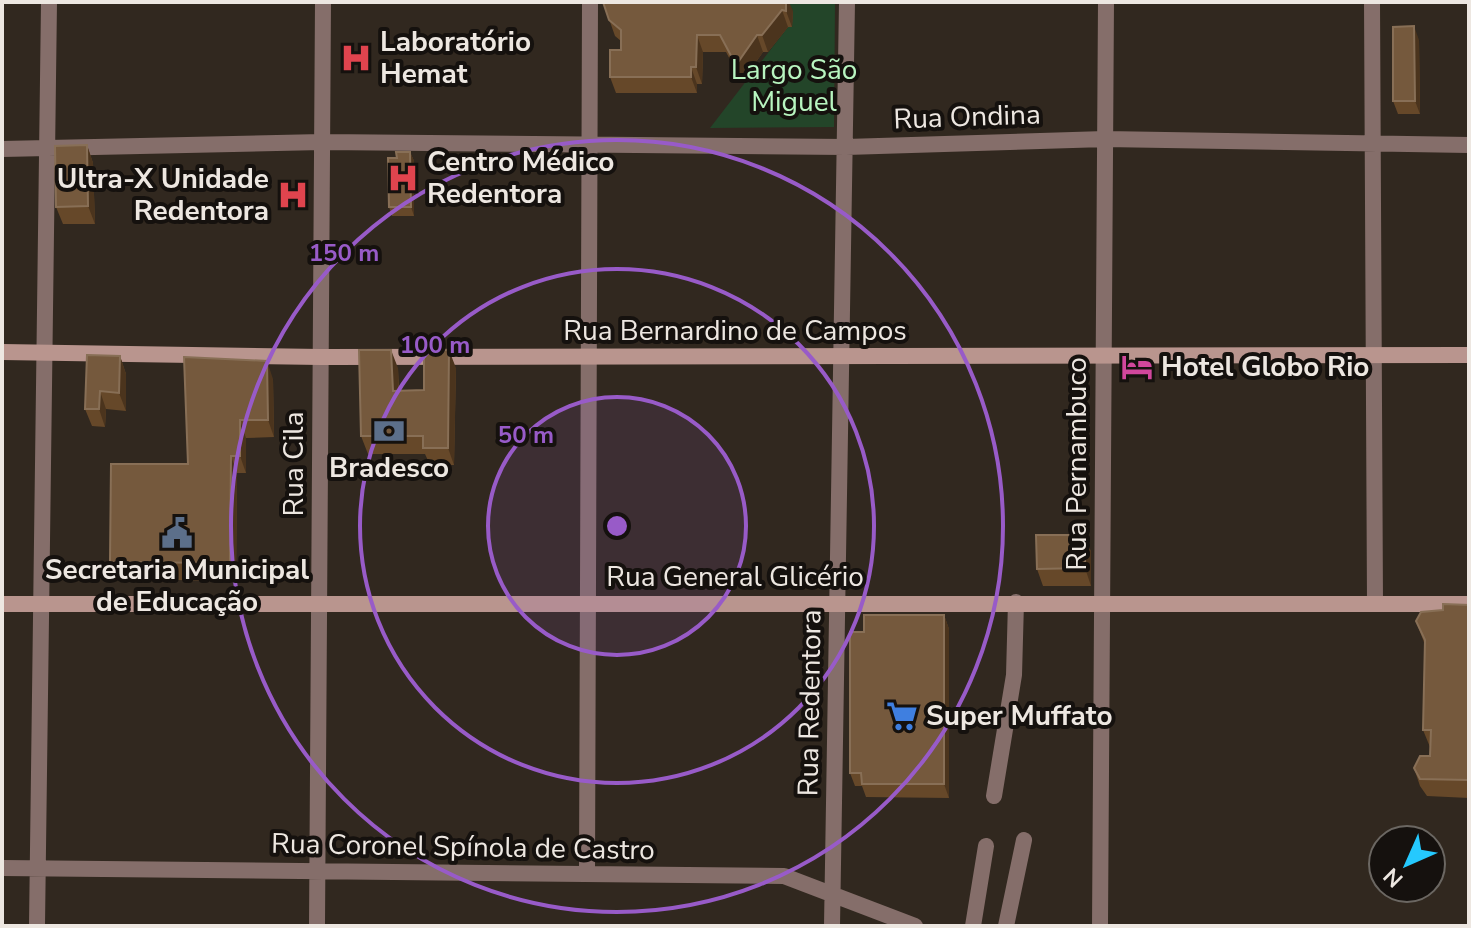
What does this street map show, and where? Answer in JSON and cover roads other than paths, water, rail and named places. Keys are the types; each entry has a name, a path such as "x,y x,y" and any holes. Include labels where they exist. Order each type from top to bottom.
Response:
{"street":[{"path":"37,926 44,604 49,2"},
{"name":"Rua Cila","path":"317,926 323,2"},
{"path":"587,874 590,2"},
{"name":"Rua Redentora","path":"832,926 847,2"},
{"name":"Rua Pernambuco","path":"1100,926 1106,2"},
{"path":"1372,2 1375,603"},
{"name":"Rua Ondina","path":"2,149 322,142 846,147 1105,139 1469,145"},
{"name":"Rua Bernardino de Campos","path":"2,352 321,357 1469,355"},
{"path":"994,796 1014,675 1016,602"},
{"name":"Rua General Glicério","path":"2,604 1469,604"},
{"path":"1006,926 1024,840"},
{"path":"973,926 986,846"},
{"name":"Rua Coronel Spínola de Castro","path":"2,868 784,876 915,926"}],"place":[{"name":"Laboratório Hemat","path":"356,58"},
{"name":"Centro Médico Redentora","path":"403,178"},
{"name":"Ultra-X Unidade Redentora","path":"293,195"},
{"name":"Hotel Globo Rio","path":"1137,367"},
{"name":"Bradesco","path":"389,431"},
{"name":"Secretaria Municipal de Educação","path":"177,533"},
{"name":"Super Muffato","path":"902,716"}],"park label":[{"name":"Largo São Miguel","path":"794,86"}]}
